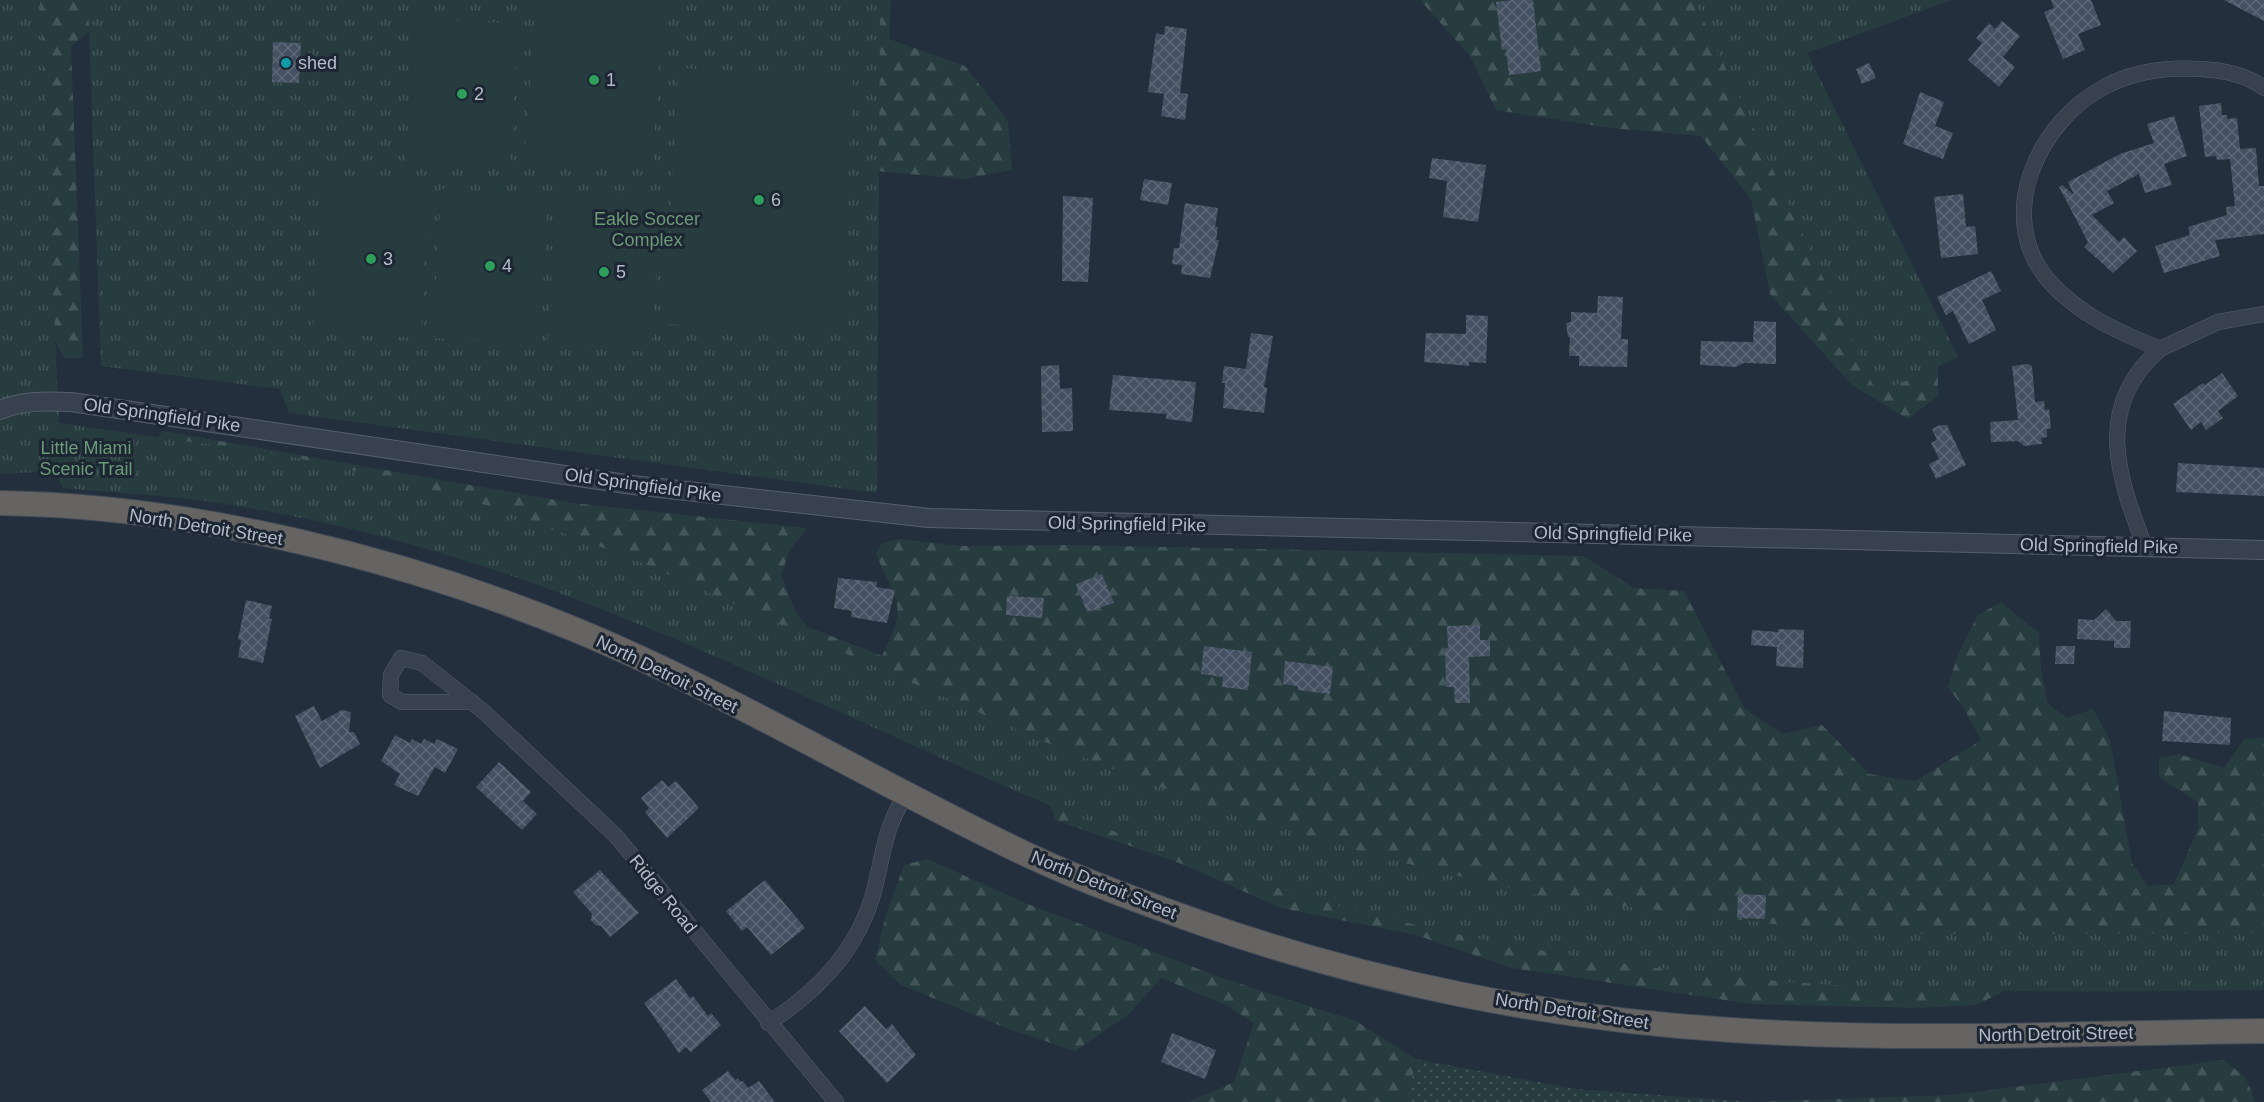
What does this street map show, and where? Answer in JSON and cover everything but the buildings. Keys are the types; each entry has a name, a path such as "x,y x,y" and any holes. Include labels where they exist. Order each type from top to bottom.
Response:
{"highway":[{"name":"North Detroit Street","path":"0,503 81,508 232,529 319,547 437,579 576,630 614,647 1074,876 1204,925 1325,961 1516,1004 1657,1024 1796,1034 2264,1031"}],"street":[{"path":"2160,349 2104,325 2075,305 2047,279 2036,262 2024,222 2024,200 2029,178 2047,141 2068,113 2107,86 2131,76 2158,70 2208,69 2256,82 2264,88"},
{"path":"2145,547 2123,490 2117,451 2124,399 2142,367 2160,349 2218,322 2264,314"},
{"name":"Old Springfield Pike","path":"0,410 17,403 34,401 72,402 633,485 929,518 2264,550"},
{"name":"Ridge Road","path":"472,702 402,702 390,695 391,675 401,658 422,663 472,702 568,788 616,836 768,1023 836,1102"},
{"path":"768,1023 803,999 825,979 852,943 872,898 887,830 907,794"}],"green space":[{"path":"0,0 129,0 71,46 83,358 64,358 48,327"},
{"name":"Little Miami Scenic Trail","path":"0,0 40,0 59,423 283,455 385,477 486,505 631,558 1059,748 1218,809 1380,857 1541,896 1790,926 1926,934 2264,933 2264,990 1977,991 1805,983 1651,967 1575,956 1423,926 1273,887 1113,831 941,758 686,644 599,608 472,563 352,529 271,512 189,499 63,488 55,471 0,474"},
{"name":"Eakle Soccer Complex","path":"88,0 880,0 877,493 289,413 280,389 101,366"},
{"name":"1","path":"536,0 663,0 652,170 524,161"},
{"path":"867,0 891,0 889,39 965,66 1008,121 1012,170 963,179 866,170"},
{"path":"1420,0 1751,0 1802,41 1797,58 1938,347 1938,396 1908,419 1852,385 1770,294 1751,199 1701,136 1611,128 1496,110 1470,56"},
{"path":"1694,0 1952,0 1807,53 1958,357 1877,394"},
{"name":"2","path":"414,18 518,24 510,169 406,164"},
{"name":"6","path":"678,68 853,76 840,332 666,324"},
{"name":"3","path":"321,180 428,185 421,338 313,333"},
{"name":"4","path":"441,189 548,194 540,344 433,338"},
{"name":"5","path":"557,192 661,199 651,352 547,345"},
{"path":"163,431 573,503 807,528 790,550 781,575 796,613 808,627 882,656 898,613 894,594 876,554 882,543 899,539 962,546 1067,545 1583,556 1634,588 1684,591 1745,709 1783,734 1822,725 1869,774 1916,781 1981,740 1963,707 1948,687 1958,654 1978,615 2001,602 2039,633 2041,671 2048,704 2067,718 2093,709 2110,740 2132,863 2148,886 2174,884 2198,829 2198,802 2159,777 2159,758 2179,754 2224,768 2244,739 2264,738 2264,954 2042,973 1976,1005 1923,1008 1751,1004 1512,968 1416,935 1281,908 1182,864 1055,820 1040,771 956,735 151,445"},
{"path":"928,859 1025,903 1225,979 1356,1021 1416,1059 1407,1102 1188,1102 1234,1082 1254,1023 1226,1005 1161,978 1128,1015 1075,1051 1006,1028 901,985 875,960 886,915 904,865"},
{"path":"1416,1059 1576,1089 1752,1102 1407,1102"},
{"path":"2224,1060 2246,1078 2255,1102 1752,1102 1952,1095"}],"place":[{"name":"shed","path":"286,63"},
{"name":"1","path":"594,80"},
{"name":"2","path":"462,94"},
{"name":"6","path":"759,200"},
{"name":"3","path":"371,259"},
{"name":"4","path":"490,266"},
{"name":"5","path":"604,272"}]}
